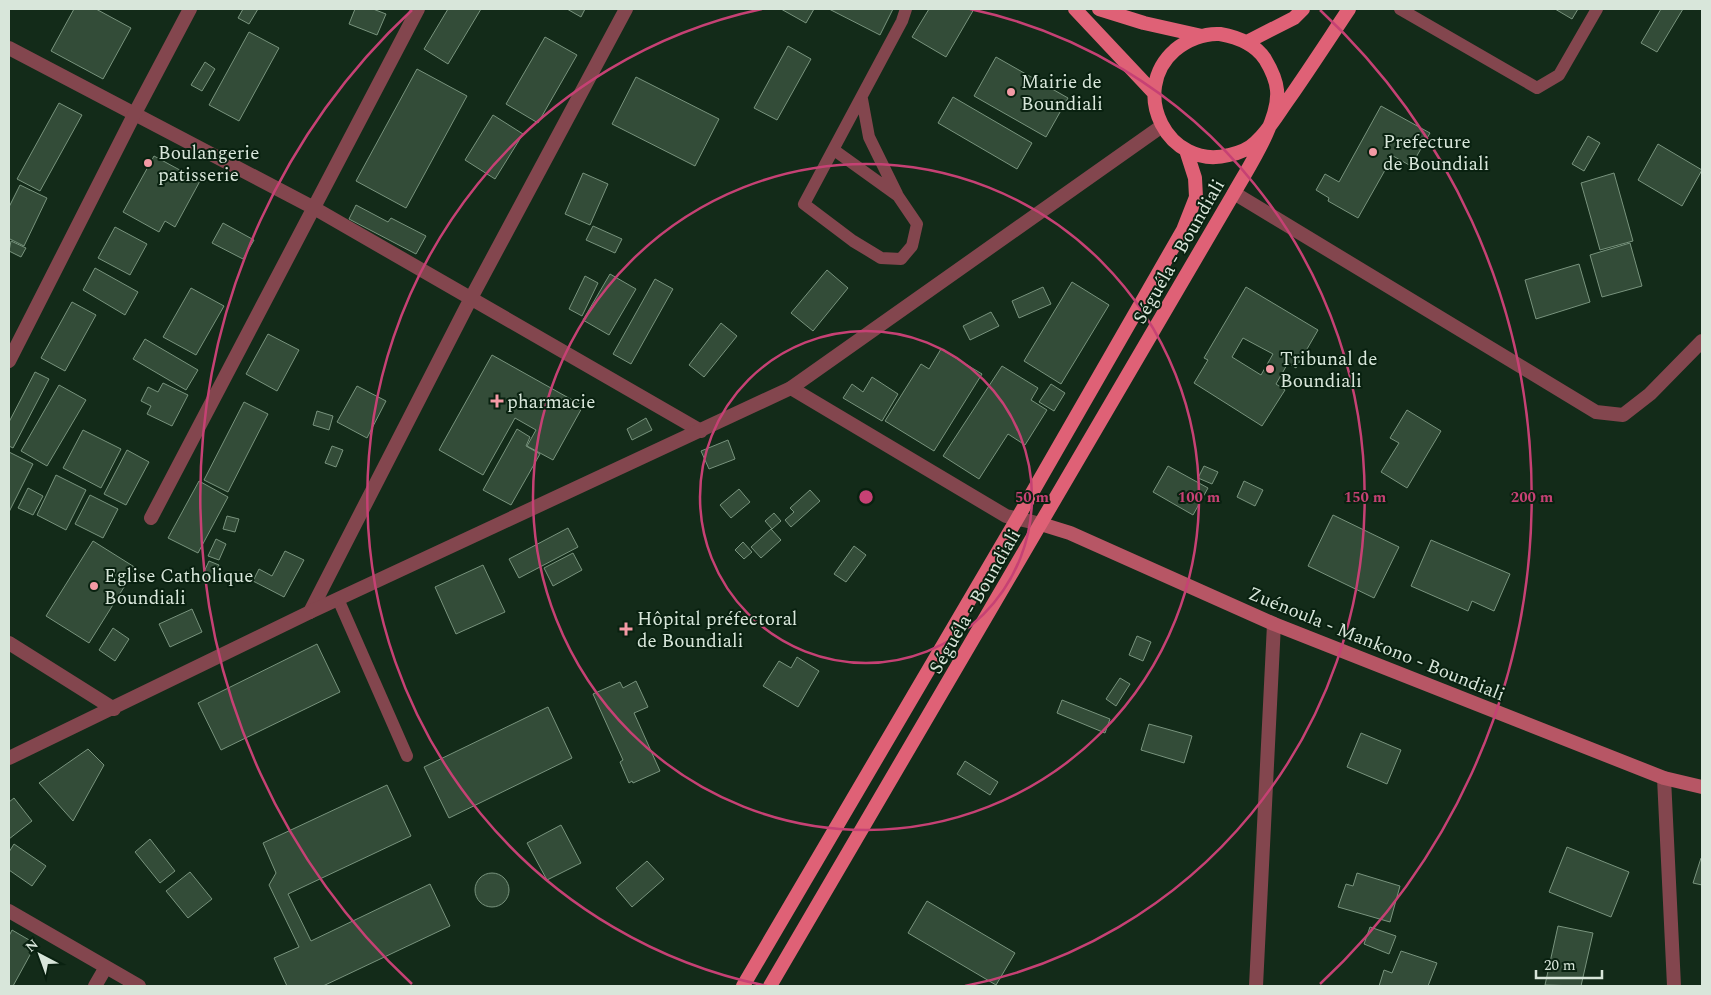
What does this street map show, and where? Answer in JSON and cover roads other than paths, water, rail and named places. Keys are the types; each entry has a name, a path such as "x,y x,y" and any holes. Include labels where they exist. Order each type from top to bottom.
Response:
{"main road":[{"path":"1075,9 1154,93"},
{"path":"1099,9 1144,23 1202,36"},
{"path":"1247,42 1294,18 1303,9"},
{"path":"1268,128 1349,9"},
{"name":"Séguéla - Boundiali","path":"770,986 1234,193 1251,163 1268,128 1276,110 1277,90 1273,71 1262,55 1247,42 1233,36 1218,34 1202,36 1184,43 1169,56 1158,73 1154,93 1156,110 1162,126 1172,140 1186,150 1204,156 1222,157 1231,155 1256,142 1268,128"},
{"name":"Séguéla - Boundiali","path":"743,986 1183,230 1196,197 1195,178 1186,150"},
{"name":"Zuénoula - Mankono - Boundiali","path":"1041,524 1070,533 1274,624 1664,778 1702,787"}],"street":[{"path":"9,361 134,113 190,9"},
{"path":"151,518 418,9"},
{"path":"310,612 470,300 626,9"},
{"path":"9,48 314,208 470,300 701,431"},
{"path":"9,758 114,709 310,612 791,388 1162,126"},
{"path":"1234,193 1596,412 1623,415 1650,394 1702,342"},
{"path":"791,388 1006,516 1041,524"},
{"path":"1256,986 1274,624"},
{"path":"9,644 114,709"},
{"path":"1664,778 1674,986"},
{"path":"9,911 139,986"},
{"path":"96,986 106,967"}],"lane":[{"path":"862,99 869,137 898,196 917,224 912,246 901,259 881,258 853,241 804,204 862,99 902,21 906,9"},
{"path":"1400,9 1537,88 1559,75 1597,9"},
{"path":"834,150 898,196"},
{"path":"338,600 407,756"}],"place":[{"name":"Mairie de Boundiali","path":"1011,92"},
{"name":"Prefecture de Boundiali","path":"1373,152"},
{"name":"Boulangerie patisserie","path":"148,163"},
{"name":"Tribunal de Boundiali","path":"1270,369"},
{"name":"pharmacie","path":"497,401"},
{"name":"Eglise Catholique Boundiali","path":"94,586"},
{"name":"Hôpital préfectoral de Boundiali","path":"626,629"}]}
